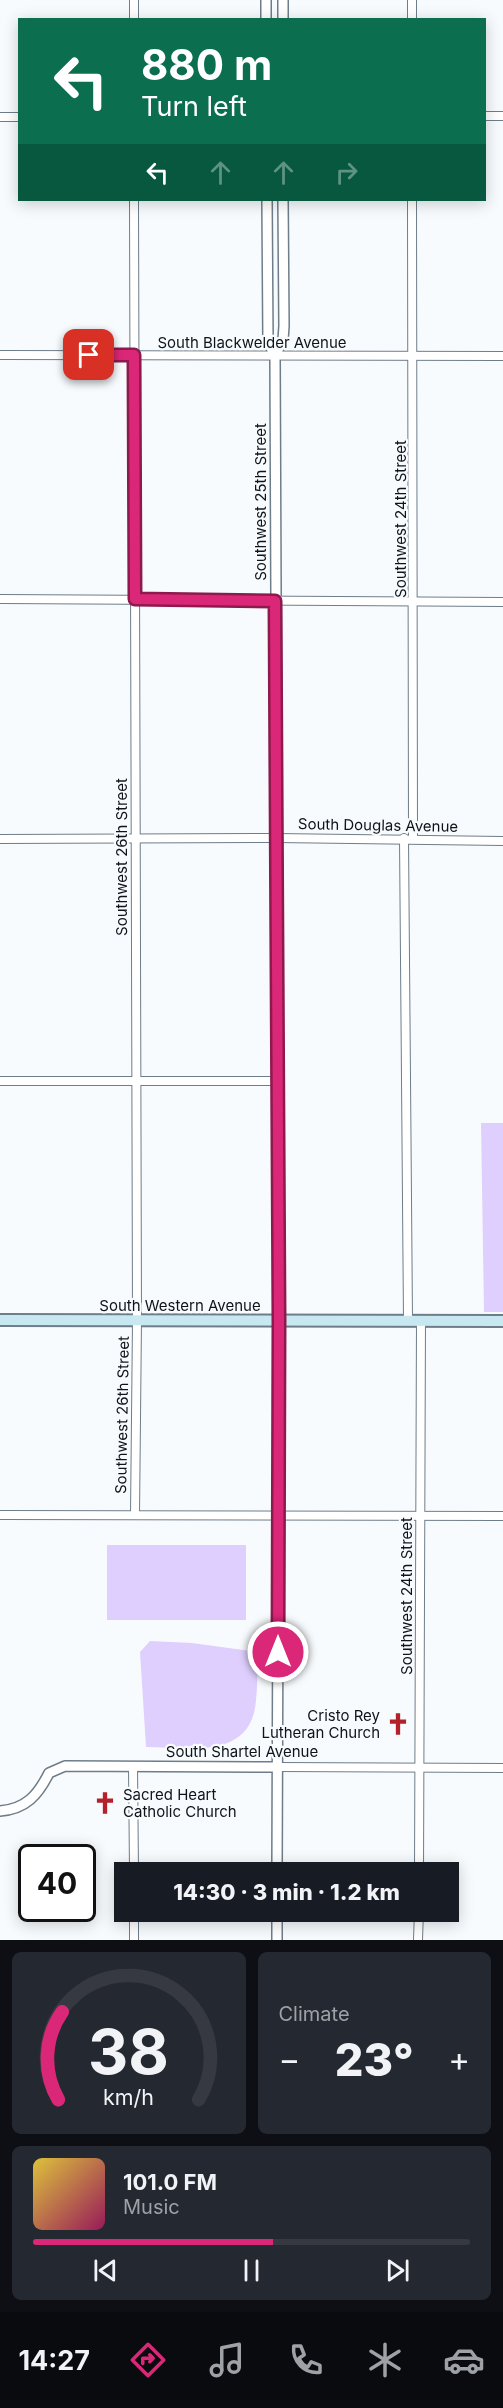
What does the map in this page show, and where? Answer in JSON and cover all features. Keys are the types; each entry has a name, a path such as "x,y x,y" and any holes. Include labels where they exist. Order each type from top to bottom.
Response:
{"main road":[{"name":"South Western Avenue","path":"0,1320 503,1321"}],"street":[{"path":"134,0 134,18"},
{"path":"266,0 266,18"},
{"path":"283,0 283,18"},
{"path":"412,0 412,18"},
{"path":"486,116 503,116"},
{"path":"0,117 18,117"},
{"name":"Southwest 26th Street","path":"134,201 137,1320 135,1515"},
{"name":"Southwest 25th Street","path":"267,201 268,342 275,356 279,1321 277,1862"},
{"name":"Southwest 25th Street","path":"275,356 283,340 284,326 283,201"},
{"name":"Southwest 24th Street","path":"412,201 413,838"},
{"name":"South Blackwelder Avenue","path":"0,355 503,356"},
{"path":"0,599 503,602"},
{"path":"404,838 408,1320"},
{"name":"South Douglas Avenue","path":"0,839 413,838 503,841"},
{"path":"0,1082 277,1081"},
{"name":"Southwest 24th Street","path":"419,1862 421,1320"},
{"path":"0,1515 503,1516"},
{"path":"133,1766 134,1862"},
{"name":"South Shartel Avenue","path":"0,1811 24,1805 39,1794 49,1773 65,1767 503,1768"},
{"path":"134,1922 134,1940"},
{"path":"277,1922 277,1940"},
{"path":"418,1922 418,1940"}],"shaded area":[{"path":"481,1123 503,1123 503,1312 484,1312"},
{"path":"107,1545 246,1545 246,1620 107,1620"},
{"path":"150,1641 192,1643 258,1652 255,1708 249,1725 240,1736 212,1747 146,1747 140,1652"}],"place":[{"name":"Cristo Rey Lutheran Church","path":"398,1724"},
{"name":"Sacred Heart Catholic Church","path":"105,1803"}],"route":[{"path":"89,355 134,355 135,599 275,601 279,1321 278,1652"}]}
